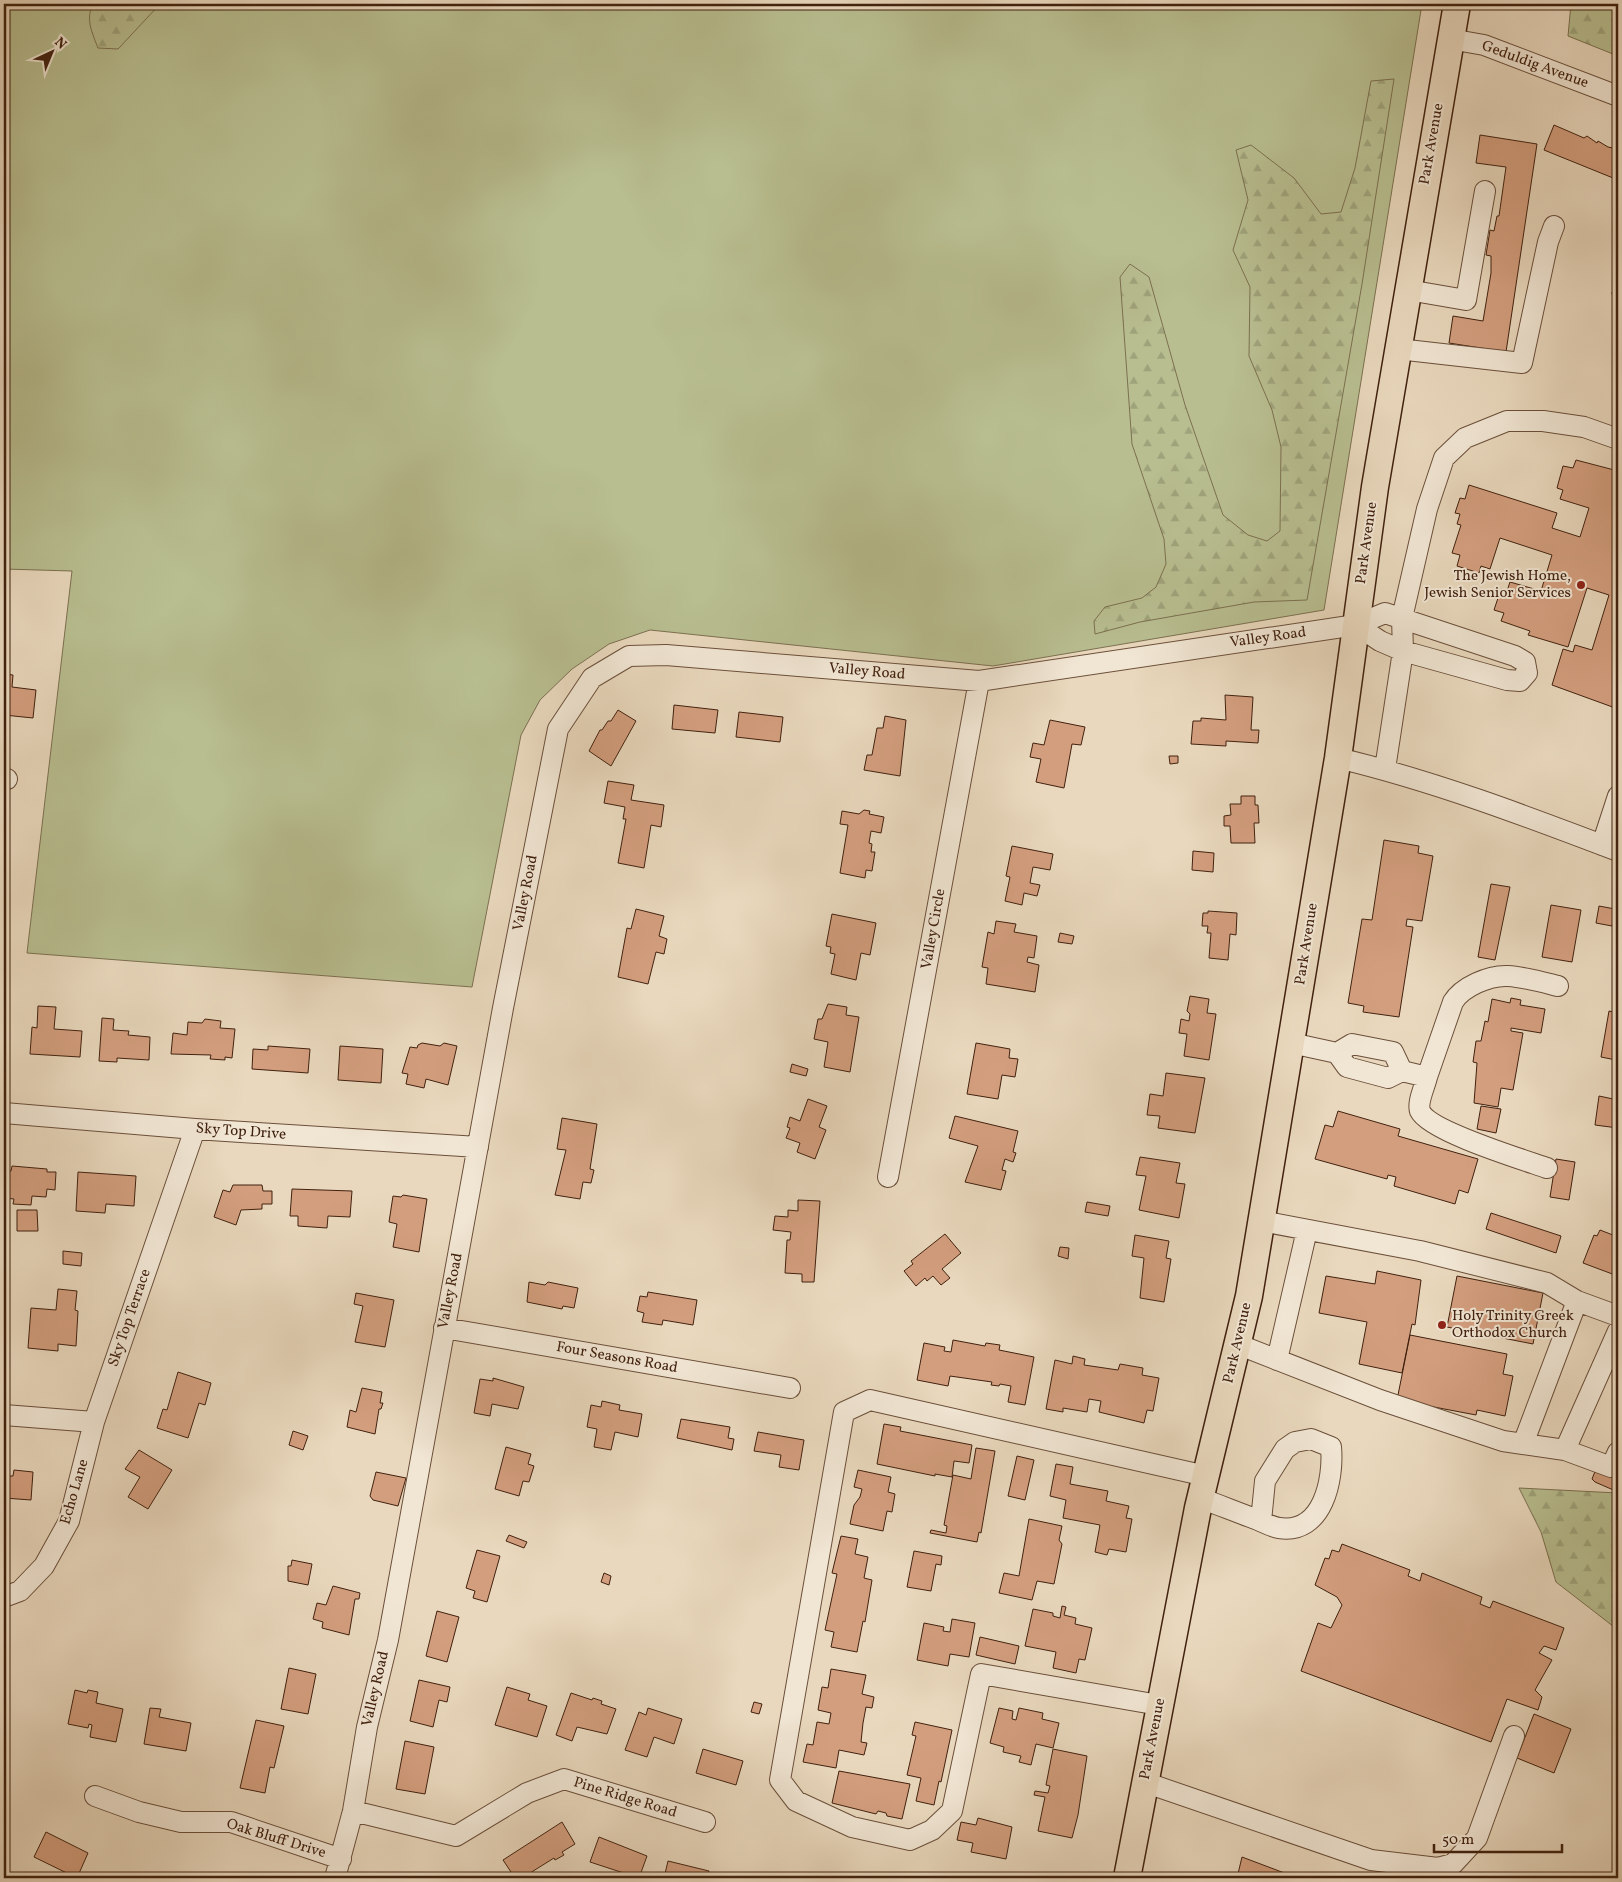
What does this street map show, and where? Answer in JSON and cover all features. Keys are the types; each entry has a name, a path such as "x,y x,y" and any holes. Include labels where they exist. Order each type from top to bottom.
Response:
{"main road":[{"name":"Park Avenue","path":"1127,1878 1144,1782 1203,1487 1248,1296 1338,758 1374,487 1457,4"}],"street":[{"name":"Geduldig Avenue","path":"1450,39 1484,46 1618,96"},
{"path":"1408,290 1466,300 1485,191"},
{"path":"1398,349 1522,363 1548,242 1554,226"},
{"path":"1385,769 1404,651 1402,618 1427,509 1444,458 1465,438 1507,421 1543,421 1584,427 1618,439"},
{"name":"Valley Road","path":"335,1878 353,1811 368,1727 388,1640 503,1008 558,729 592,678 629,656 666,655 979,681 1356,625 1385,613 1515,656 1525,662 1527,673 1520,681 1513,682 1404,651"},
{"path":"1356,625 1380,641 1404,651"},
{"name":"Valley Circle","path":"888,1177 979,681"},
{"path":"1338,758 1385,769 1486,801 1610,848 1618,796"},
{"path":"1547,1168 1460,1136 1427,1119 1421,1113 1419,1106 1453,1002 1458,994 1470,985 1506,975 1558,986"},
{"path":"1291,1042 1337,1053 1352,1044 1393,1052 1402,1071 1427,1077"},
{"name":"Sky Top Drive","path":"4,1113 196,1129 478,1147"},
{"name":"Sky Top Terrace","path":"94,1422 196,1129"},
{"path":"1261,1221 1420,1251 1546,1283 1577,1301 1618,1316"},
{"path":"1277,1360 1307,1230"},
{"path":"1522,1444 1577,1301"},
{"name":"Four Seasons Road","path":"444,1328 790,1388"},
{"path":"1565,1450 1618,1331"},
{"path":"1237,1344 1380,1400 1503,1441 1615,1460"},
{"path":"1159,1705 981,1674 960,1765 952,1811 932,1830 910,1840 852,1827 796,1802 780,1780 844,1412 870,1400 1203,1487 1261,1521 1278,1528 1291,1529 1302,1524 1318,1512 1325,1501 1332,1471 1331,1447 1311,1439 1295,1442 1285,1449 1265,1481 1261,1521"},
{"path":"4,1415 94,1422"},
{"name":"Echo Lane","path":"4,1597 20,1590 44,1566 69,1521 94,1422"},
{"path":"1144,1782 1371,1860 1438,1868 1454,1864 1476,1838 1514,1736"},
{"name":"Pine Ridge Road","path":"353,1811 456,1836 527,1793 564,1779 705,1822"},
{"name":"Oak Bluff Drive","path":"95,1796 139,1812 181,1822 231,1822 341,1859"}],"green space":[{"path":"4,4 1422,4 1324,610 993,666 650,630 609,644 572,669 540,700 521,735 472,987 27,953 72,571 4,569"},
{"path":"94,4 160,4 118,49 98,48 90,20 91,9"},
{"path":"1571,4 1618,4 1618,56 1568,36"},
{"path":"1394,79 1362,284 1307,600 1254,602 1140,622 1095,634 1094,621 1105,607 1142,598 1156,587 1166,564 1164,539 1132,444 1120,277 1130,264 1149,277 1185,405 1223,515 1248,535 1267,541 1280,531 1281,447 1272,410 1249,356 1250,287 1233,250 1248,200 1236,150 1251,145 1294,178 1321,214 1341,212 1355,168 1371,81"},
{"path":"1519,1488 1618,1493 1618,1630 1556,1582 1541,1532"}],"building":[{"path":"1554,125 1584,138 1587,136 1597,143 1598,141 1608,147 1618,149 1618,180 1544,150"},
{"path":"1480,135 1537,144 1506,352 1449,343 1453,316 1483,321 1491,273 1491,256 1486,255 1490,230 1494,231 1497,216 1499,216 1506,167 1476,163"},
{"path":"1612,292 1618,292 1618,309 1614,309"},
{"name":"The Jewish Home, Jewish Senior Services","path":"1576,460 1618,471 1618,709 1552,685 1563,649 1573,652 1575,645 1592,650 1609,595 1587,588 1568,647 1528,635 1530,631 1501,621 1504,613 1494,610 1501,589 1507,591 1510,582 1541,591 1552,555 1500,538 1490,569 1481,566 1479,573 1457,566 1460,555 1452,553 1461,525 1457,524 1460,514 1455,513 1460,498 1465,499 1469,485 1557,513 1552,528 1580,537 1589,508 1560,499 1563,490 1557,488 1563,466 1573,468"},
{"path":"4,674 13,675 12,687 36,690 33,718 4,715"},
{"path":"1225,695 1253,697 1251,730 1259,730 1258,743 1226,741 1226,746 1191,744 1193,721 1201,721 1201,718 1226,720"},
{"path":"674,705 718,710 715,733 672,729"},
{"path":"618,710 636,721 611,766 589,751 600,730 608,721 611,721"},
{"path":"739,712 783,717 780,742 736,737"},
{"path":"885,716 906,720 900,776 864,770 867,755 872,755 877,728 883,728"},
{"path":"1050,720 1085,727 1081,745 1072,744 1064,788 1036,782 1041,759 1030,757 1033,743 1044,745"},
{"path":"1169,756 1178,756 1178,763 1170,764"},
{"path":"608,781 634,785 631,800 664,805 661,827 651,825 644,868 618,863 626,819 623,819 625,807 604,803"},
{"path":"1241,796 1255,796 1255,805 1258,805 1259,823 1254,823 1255,843 1231,843 1230,826 1224,826 1224,816 1231,815 1230,804 1241,804"},
{"path":"864,810 870,811 869,814 884,817 881,833 871,831 869,843 872,844 871,852 875,852 872,871 866,870 865,878 840,873 848,825 840,824 842,811 859,814"},
{"path":"1384,840 1419,846 1418,853 1433,856 1422,921 1407,919 1406,926 1413,927 1399,1017 1363,1012 1364,1006 1348,1003 1362,919 1372,920"},
{"path":"1012,846 1053,854 1050,870 1033,867 1030,883 1040,885 1037,896 1024,893 1022,905 1005,901 1010,877 1006,876"},
{"path":"1193,851 1214,853 1213,872 1192,870"},
{"path":"1491,884 1510,887 1495,960 1478,957"},
{"path":"1551,905 1581,910 1572,962 1542,957"},
{"path":"1599,906 1615,909 1612,926 1596,923"},
{"path":"636,909 664,916 659,936 667,939 664,954 656,952 648,984 618,977 627,928 631,929"},
{"path":"1208,911 1237,913 1236,935 1230,934 1228,960 1209,958 1211,933 1207,933 1208,926 1202,926 1203,913 1208,913"},
{"path":"832,914 876,923 870,955 861,953 856,980 831,974 835,954 830,953 831,947 826,946"},
{"path":"996,921 1016,924 1014,932 1037,936 1034,958 1028,957 1027,962 1039,965 1035,992 986,984 988,968 982,967 988,932 994,934"},
{"path":"1060,933 1074,936 1072,944 1058,942"},
{"path":"1190,996 1209,999 1207,1013 1216,1014 1209,1060 1184,1056 1187,1034 1179,1033 1181,1019 1189,1021 1190,1014 1187,1011"},
{"path":"1511,998 1521,1000 1520,1005 1545,1009 1541,1033 1511,1028 1511,1031 1523,1033 1513,1090 1501,1088 1498,1107 1474,1103 1477,1063 1473,1062 1476,1041 1481,1041 1485,1021 1488,1022 1492,999 1510,1003"},
{"path":"828,1004 847,1007 846,1015 859,1017 850,1072 824,1067 828,1042 814,1039 818,1019 822,1019"},
{"path":"38,1006 56,1007 54,1029 82,1031 80,1057 30,1054 32,1027 37,1028"},
{"path":"1609,1011 1618,1013 1616,1060 1601,1057"},
{"path":"102,1018 114,1019 113,1030 129,1031 128,1035 150,1037 149,1060 117,1058 117,1062 99,1061"},
{"path":"205,1019 221,1021 220,1028 235,1029 232,1058 225,1057 225,1060 210,1059 211,1055 171,1054 173,1033 187,1035 188,1022 202,1023"},
{"path":"422,1043 440,1046 444,1043 457,1046 448,1085 426,1079 424,1088 406,1084 408,1074 402,1073 410,1047 417,1048"},
{"path":"976,1043 1010,1049 1009,1058 1018,1059 1015,1077 1002,1075 998,1099 967,1094"},
{"path":"268,1046 310,1049 308,1073 252,1069 253,1049 268,1050"},
{"path":"340,1046 383,1049 381,1083 338,1080"},
{"path":"792,1064 808,1069 806,1076 790,1072"},
{"path":"1166,1073 1205,1078 1195,1133 1158,1128 1160,1116 1147,1115 1150,1094 1163,1096"},
{"path":"1599,1096 1618,1100 1618,1128 1595,1125"},
{"path":"808,1099 827,1106 819,1127 826,1130 815,1159 797,1152 800,1143 786,1138 790,1128 787,1127 790,1117 800,1121"},
{"path":"1481,1106 1501,1109 1496,1133 1477,1129"},
{"path":"1338,1111 1400,1129 1398,1136 1478,1159 1468,1193 1459,1190 1455,1204 1394,1186 1396,1177 1388,1175 1387,1179 1315,1159 1325,1125 1333,1127"},
{"path":"955,1116 1018,1131 1013,1152 1016,1153 1013,1162 1005,1159 1002,1170 1006,1171 1001,1190 965,1182 978,1146 949,1138"},
{"path":"562,1118 597,1124 590,1169 594,1170 591,1183 583,1182 580,1199 555,1195 566,1150 557,1149"},
{"path":"1140,1157 1180,1163 1176,1183 1185,1184 1179,1218 1139,1210 1146,1176 1136,1175"},
{"path":"1556,1159 1575,1162 1569,1200 1550,1197"},
{"path":"12,1166 47,1169 47,1172 56,1172 55,1190 47,1189 46,1197 32,1196 31,1205 13,1204 14,1199 4,1198 4,1171 11,1171"},
{"path":"78,1172 136,1176 134,1206 106,1204 105,1213 76,1211"},
{"path":"233,1185 262,1185 263,1191 272,1191 272,1204 262,1204 262,1209 241,1210 236,1225 214,1217 223,1190 230,1192"},
{"path":"292,1189 352,1191 350,1217 328,1216 327,1228 298,1226 298,1216 290,1216"},
{"path":"403,1195 427,1199 419,1252 393,1247 397,1224 389,1222 393,1196 401,1197"},
{"path":"798,1200 820,1201 814,1282 802,1282 802,1274 785,1273 787,1240 790,1240 791,1232 773,1230 775,1216 788,1217 788,1210 798,1211"},
{"path":"1087,1202 1110,1206 1108,1216 1085,1212"},
{"path":"17,1210 37,1210 38,1231 17,1231"},
{"path":"1491,1213 1561,1236 1556,1253 1486,1229"},
{"path":"1600,1230 1618,1237 1618,1268 1615,1275 1583,1263 1594,1235 1597,1236"},
{"path":"945,1234 961,1253 942,1269 950,1278 941,1285 933,1276 927,1281 925,1278 916,1286 904,1271 913,1264 911,1261"},
{"path":"1135,1235 1169,1241 1166,1258 1171,1259 1164,1302 1140,1298 1144,1258 1132,1256"},
{"path":"1060,1247 1069,1248 1068,1259 1058,1256"},
{"path":"63,1251 82,1253 81,1266 63,1264"},
{"path":"1377,1271 1421,1280 1415,1325 1412,1324 1402,1373 1359,1364 1367,1322 1319,1313 1326,1276 1375,1284"},
{"path":"1457,1276 1543,1293 1533,1344 1447,1327"},
{"path":"529,1282 545,1285 548,1282 578,1288 574,1308 563,1306 562,1309 527,1302"},
{"path":"58,1289 77,1291 75,1310 78,1311 76,1346 58,1344 58,1351 28,1348 31,1308 56,1310"},
{"path":"648,1292 697,1300 693,1325 663,1320 662,1325 642,1322 644,1313 637,1311 640,1296 647,1297"},
{"path":"356,1293 394,1300 385,1347 355,1342 363,1306 354,1304"},
{"path":"1410,1335 1507,1354 1503,1374 1513,1376 1505,1416 1477,1410 1476,1415 1397,1400"},
{"path":"953,1340 985,1346 986,1343 1000,1345 999,1350 1034,1357 1025,1405 1008,1402 1011,1386 991,1385 992,1382 950,1376 948,1386 917,1380 924,1343 945,1347 944,1351 951,1352"},
{"path":"1073,1356 1085,1359 1084,1365 1118,1370 1120,1364 1143,1368 1142,1375 1159,1378 1153,1411 1147,1410 1144,1423 1099,1412 1101,1401 1089,1399 1087,1412 1063,1408 1063,1412 1046,1409 1055,1360 1072,1364"},
{"path":"178,1372 211,1383 205,1405 199,1403 188,1438 157,1428 163,1409 167,1410"},
{"path":"493,1378 524,1387 518,1409 492,1404 490,1416 474,1413 480,1379 493,1381"},
{"path":"362,1388 382,1392 380,1403 383,1403 381,1409 379,1409 375,1434 347,1427 350,1410 356,1412"},
{"path":"602,1401 620,1405 619,1410 642,1414 638,1437 615,1432 611,1450 594,1447 597,1429 587,1427 591,1405 601,1407"},
{"path":"681,1419 730,1427 728,1438 734,1439 732,1450 677,1438"},
{"path":"884,1424 901,1427 900,1431 972,1445 969,1463 954,1461 952,1477 935,1474 935,1476 877,1464"},
{"path":"293,1431 308,1436 303,1450 289,1445"},
{"path":"758,1432 804,1440 799,1470 779,1467 781,1455 754,1451"},
{"path":"506,1447 531,1454 528,1464 534,1466 529,1482 523,1481 519,1496 495,1489"},
{"path":"976,1448 995,1451 981,1533 979,1532 977,1542 930,1533 931,1530 946,1533 947,1526 944,1525 953,1475 971,1479"},
{"path":"139,1450 172,1470 148,1509 128,1497 140,1477 125,1469"},
{"path":"1017,1456 1034,1460 1025,1500 1008,1496"},
{"path":"1056,1464 1073,1467 1070,1484 1108,1491 1106,1501 1129,1506 1126,1518 1132,1519 1126,1552 1109,1549 1107,1555 1095,1552 1100,1525 1063,1518 1066,1500 1050,1496"},
{"path":"1596,1469 1618,1478 1618,1492 1592,1479"},
{"path":"14,1470 33,1472 31,1500 4,1498 4,1476 13,1476"},
{"path":"858,1470 891,1477 888,1492 895,1494 892,1512 887,1511 883,1531 850,1524 854,1505 860,1497 862,1489 854,1487"},
{"path":"376,1472 406,1478 398,1506 373,1500 370,1496"},
{"path":"1029,1519 1062,1526 1059,1540 1062,1544 1054,1584 1037,1581 1032,1600 999,1593 1004,1573 1019,1576"},
{"path":"509,1535 527,1542 524,1548 506,1541"},
{"path":"841,1536 858,1539 855,1554 868,1557 864,1578 872,1580 865,1622 863,1621 857,1652 831,1647 834,1632 825,1630 837,1574 832,1573"},
{"path":"1342,1544 1410,1570 1408,1576 1420,1581 1422,1573 1482,1597 1480,1604 1490,1608 1493,1601 1564,1628 1556,1650 1544,1646 1539,1653 1552,1660 1535,1690 1542,1697 1538,1710 1507,1699 1491,1742 1301,1671 1318,1623 1331,1628 1342,1605 1337,1597 1315,1585 1325,1558 1329,1559 1332,1550 1339,1552"},
{"path":"477,1550 500,1556 487,1602 473,1598 475,1591 466,1588"},
{"path":"914,1551 942,1556 941,1565 936,1564 931,1591 907,1587"},
{"path":"292,1560 312,1564 308,1585 288,1581 288,1566 291,1566"},
{"path":"604,1573 611,1576 609,1585 601,1582"},
{"path":"333,1586 360,1593 359,1599 355,1599 349,1635 322,1628 323,1622 313,1619 317,1603 326,1605"},
{"path":"1062,1606 1066,1607 1064,1615 1076,1618 1075,1624 1092,1628 1085,1660 1079,1659 1076,1673 1053,1668 1056,1652 1025,1646 1033,1609 1053,1613 1053,1616 1060,1618"},
{"path":"437,1611 459,1617 447,1662 426,1656"},
{"path":"952,1619 975,1623 969,1657 950,1654 948,1666 917,1660 924,1623 944,1627 943,1631 950,1632"},
{"path":"980,1637 1019,1646 1015,1664 976,1655"},
{"path":"289,1668 316,1674 308,1714 281,1709"},
{"path":"831,1669 866,1675 862,1694 874,1697 872,1708 866,1707 863,1723 861,1742 867,1743 864,1755 839,1750 836,1768 803,1762 807,1744 813,1745 817,1722 829,1724 831,1713 818,1710 822,1687 828,1688"},
{"path":"419,1680 450,1687 447,1702 439,1700 433,1727 410,1721"},
{"path":"507,1687 530,1694 528,1700 547,1706 537,1737 495,1725"},
{"path":"75,1690 87,1693 88,1690 98,1692 96,1703 123,1709 116,1742 90,1737 92,1725 89,1724 88,1728 68,1724"},
{"path":"571,1693 592,1700 593,1698 602,1701 601,1704 616,1709 607,1734 577,1727 572,1741 556,1735"},
{"path":"754,1702 762,1704 759,1714 751,1712"},
{"path":"150,1708 161,1709 159,1717 191,1723 186,1751 144,1744"},
{"path":"648,1708 682,1719 674,1744 654,1737 647,1757 625,1750 639,1712 646,1715"},
{"path":"999,1708 1013,1711 1012,1719 1016,1720 1019,1708 1043,1713 1042,1719 1059,1723 1053,1748 1036,1744 1031,1765 1019,1762 1021,1756 1003,1752 1004,1747 990,1743"},
{"path":"1534,1714 1571,1729 1554,1773 1517,1758"},
{"path":"256,1720 284,1726 274,1768 270,1767 265,1793 240,1788"},
{"path":"915,1722 952,1730 934,1805 916,1801 921,1778 907,1775 916,1736 912,1735"},
{"path":"405,1741 434,1747 425,1794 396,1789"},
{"path":"703,1749 743,1761 736,1785 696,1773"},
{"path":"1053,1749 1087,1756 1078,1815 1072,1838 1038,1831 1045,1797 1034,1795 1035,1791 1048,1793 1050,1786 1046,1785"},
{"path":"839,1771 910,1784 902,1819 887,1816 886,1813 878,1811 876,1814 832,1803"},
{"path":"978,1818 1012,1827 1006,1859 971,1852 973,1843 957,1840 961,1822 976,1825"},
{"path":"562,1822 575,1844 562,1852 564,1855 555,1860 554,1858 522,1878 515,1878 503,1860"},
{"path":"46,1832 88,1853 77,1878 34,1857"},
{"path":"599,1837 647,1856 639,1878 590,1862"},
{"path":"1242,1857 1287,1874 1286,1878 1237,1878"},
{"path":"668,1861 709,1871 708,1878 664,1878"}],"place":[{"name":"The Jewish Home, Jewish Senior Services","path":"1581,585"},
{"name":"Holy Trinity Greek Orthodox Church","path":"1442,1325"}]}
